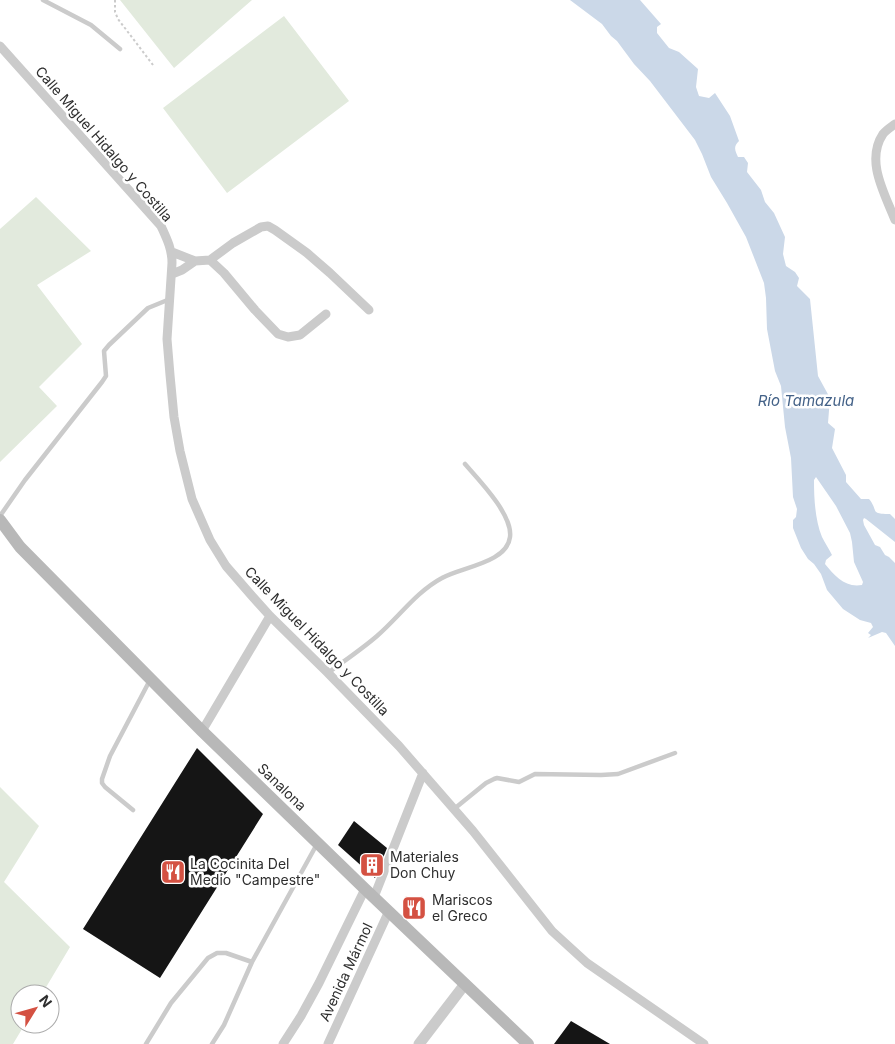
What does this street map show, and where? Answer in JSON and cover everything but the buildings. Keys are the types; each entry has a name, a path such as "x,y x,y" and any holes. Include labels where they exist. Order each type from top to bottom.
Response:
{"main road":[{"path":"0,518 20,547"},
{"path":"0,533 20,547"},
{"name":"Sanalona","path":"20,547 202,731 528,1044"}],"street":[{"name":"Calle Miguel Hidalgo y Costilla","path":"0,46 160,226 169,244 172,252 172,274 167,339 174,417 180,451 192,499 210,540 226,566 270,616 369,714 423,773 473,831 552,931 587,963 704,1044"},
{"path":"895,124 884,133 878,145 875,160 876,169 895,220"},
{"path":"172,252 195,260 210,260 261,226 268,226 307,253 369,310"},
{"path":"172,274 182,270 195,260"},
{"path":"210,260 224,273 278,334 288,337 300,336 326,314"},
{"path":"202,731 270,616"},
{"path":"283,1044 370,893 423,773"},
{"name":"Avenida Mármol","path":"328,1044 389,911"},
{"path":"419,1044 465,984"}],"lane":[{"path":"43,0 91,25 120,49"},
{"path":"0,518 25,480 106,376 104,351 148,308 170,299"},
{"path":"328,673 377,636 426,588 440,578 494,558 508,544 510,531 506,518 488,490 465,464"},
{"path":"133,810 105,787 102,779 110,756 151,679"},
{"path":"454,809 486,783 497,778 520,782 535,774 618,774 675,753"},
{"path":"212,1044 224,1025 252,962 318,843"},
{"path":"146,1044 170,1003 208,958 226,953 252,962"}],"path":[{"path":"115,0 115,12 118,19 153,65"}],"shaded area":[{"path":"120,0 252,0 174,68"},
{"path":"284,16 349,101 227,193 163,108"},
{"path":"36,197 91,251 37,285 82,344 39,387 57,406 0,462 0,229"},
{"path":"0,787 39,826 4,882 70,947 48,984 10,984 10,1034 19,1034 13,1044 0,1044"}],"water":[{"name":"Río Tamazula","path":"570,0 640,0 661,24 657,27 657,33 669,48 679,52 698,69 696,87 699,96 709,98 715,93 730,116 739,141 735,149 738,157 744,157 748,163 747,172 761,190 765,202 774,213 785,237 783,254 786,266 795,272 799,278 797,286 810,299 818,376 830,398 828,423 835,429 832,448 846,475 846,482 861,499 869,499 875,511 890,514 895,519 895,542 866,519 864,518 863,520 875,545 880,547 885,555 895,563 895,646 886,633 882,632 868,638 871,635 868,633 873,627 871,623 860,620 843,609 827,590 821,574 801,548 793,528 793,520 796,517 797,509 793,497 791,458 785,427 781,386 775,371 767,329 764,283 746,237 711,177 695,140 650,81 602,24","holes":["816,477 836,506 850,533 854,562 863,582 862,585 845,583 825,564 826,560 832,555 822,537 815,509 814,480"]}],"place":[{"name":"Materiales Don Chuy","path":"372,865"},
{"name":"La Cocinita Del Medio \"Campestre\"","path":"173,872"},
{"name":"Mariscos el Greco","path":"414,908"}]}
